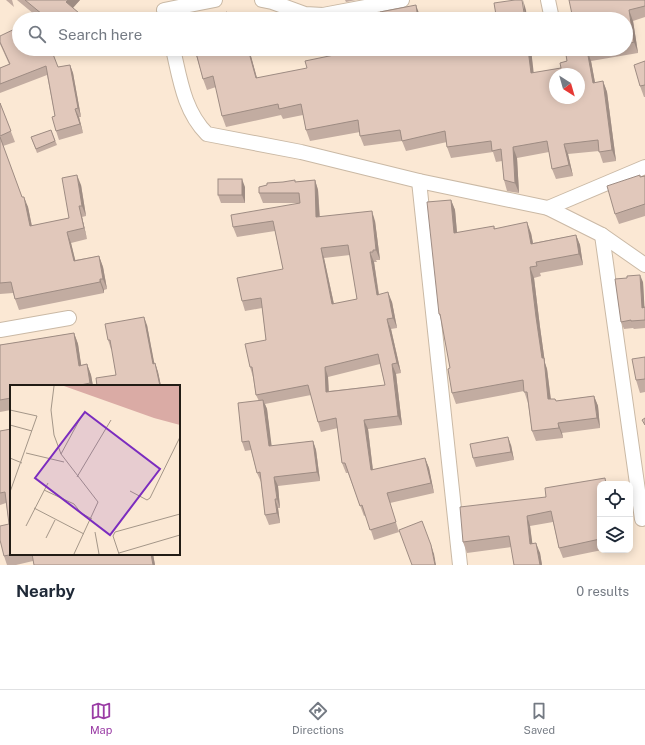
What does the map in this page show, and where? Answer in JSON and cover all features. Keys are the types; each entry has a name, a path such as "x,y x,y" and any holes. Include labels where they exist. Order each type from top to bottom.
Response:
{"street":[{"path":"164,10 215,0"},
{"path":"262,0 300,12"},
{"path":"343,12 402,0"},
{"path":"548,0 551,12"},
{"path":"176,56 185,99 194,117 206,134 301,152 419,181 548,208 602,235 645,265"},
{"path":"548,208 645,167"},
{"path":"419,181 460,565"},
{"path":"602,235 642,518"},
{"path":"0,330 69,318"}],"building":[{"path":"25,0 68,0 66,2 78,12 40,12"},
{"path":"522,0 524,12 496,12 494,3"},
{"path":"569,0 645,0 645,6 629,10 629,12 572,12"},
{"path":"416,5 417,12 380,12"},
{"path":"12,30 12,56 54,56 58,67 70,65 78,108 75,109 80,124 56,131 52,117 55,116 46,66 0,84 0,68 10,64 0,42 0,36"},
{"path":"197,56 250,56 256,78 307,68 305,61 329,56 529,56 531,73 549,70 549,104 585,104 585,68 561,68 560,63 567,61 566,56 588,56 593,83 603,81 612,150 599,152 598,140 564,144 569,165 552,169 547,141 513,147 515,183 504,180 501,149 492,151 491,141 447,147 445,131 402,141 400,130 360,136 358,120 306,130 301,104 279,109 278,104 222,116 213,76 203,79"},
{"path":"645,61 645,85 640,86 634,65"},
{"path":"0,103 11,131 0,136"},
{"path":"51,130 55,141 36,149 31,137"},
{"path":"0,137 22,197 24,197 30,226 69,218 62,178 77,175 82,206 79,206 84,228 67,232 74,261 99,256 103,279 100,279 100,282 15,299 11,282 0,283"},
{"path":"640,175 640,177 645,176 645,204 615,214 607,186"},
{"path":"218,179 242,179 242,195 218,195"},
{"path":"295,180 295,182 315,180 316,217 372,211 376,250 370,252 377,295 388,292 393,318 387,319 397,363 392,364 398,416 364,420 371,470 425,458 431,483 387,493 396,522 370,530 362,505 360,506 345,463 342,463 336,418 318,422 308,385 256,395 252,367 250,367 245,344 266,340 261,298 242,301 237,278 283,269 273,221 233,227 231,215 300,203 299,193 259,193 259,187 267,185 267,183","holes":["348,245 357,299 332,304 321,248","378,354 385,385 326,392 325,367"]},
{"path":"451,200 454,233 494,226 494,229 527,222 531,244 576,235 579,254 536,262 537,266 530,267 542,358 544,358 548,399 555,399 556,401 594,396 597,418 558,423 559,428 532,431 527,392 524,392 523,380 452,393 448,369 450,368 439,314 427,202"},
{"path":"640,275 642,308 645,307 645,320 621,322 615,279"},
{"path":"144,317 153,364 155,363 160,385 97,385 96,378 116,375 110,340 108,340 105,324"},
{"path":"74,333 79,366 87,364 90,383 81,385 10,385 10,398 0,400 0,345"},
{"path":"645,357 645,379 636,380 632,359"},
{"path":"263,400 269,446 313,441 317,472 274,477 277,513 265,515 260,472 257,473 249,441 242,442 238,403"},
{"path":"645,418 645,425 642,420"},
{"path":"10,429 10,555 4,556 0,540 0,526 9,524 5,492 0,493 0,431"},
{"path":"508,437 511,452 473,458 470,444"},
{"path":"605,478 606,481 597,481 597,540 559,548 551,511 527,516 530,544 536,543 540,565 514,565 509,536 463,542 460,507 546,497 545,488"},
{"path":"422,521 431,545 435,565 412,565 399,530"},
{"path":"32,555 151,555 153,565 34,565"}]}
